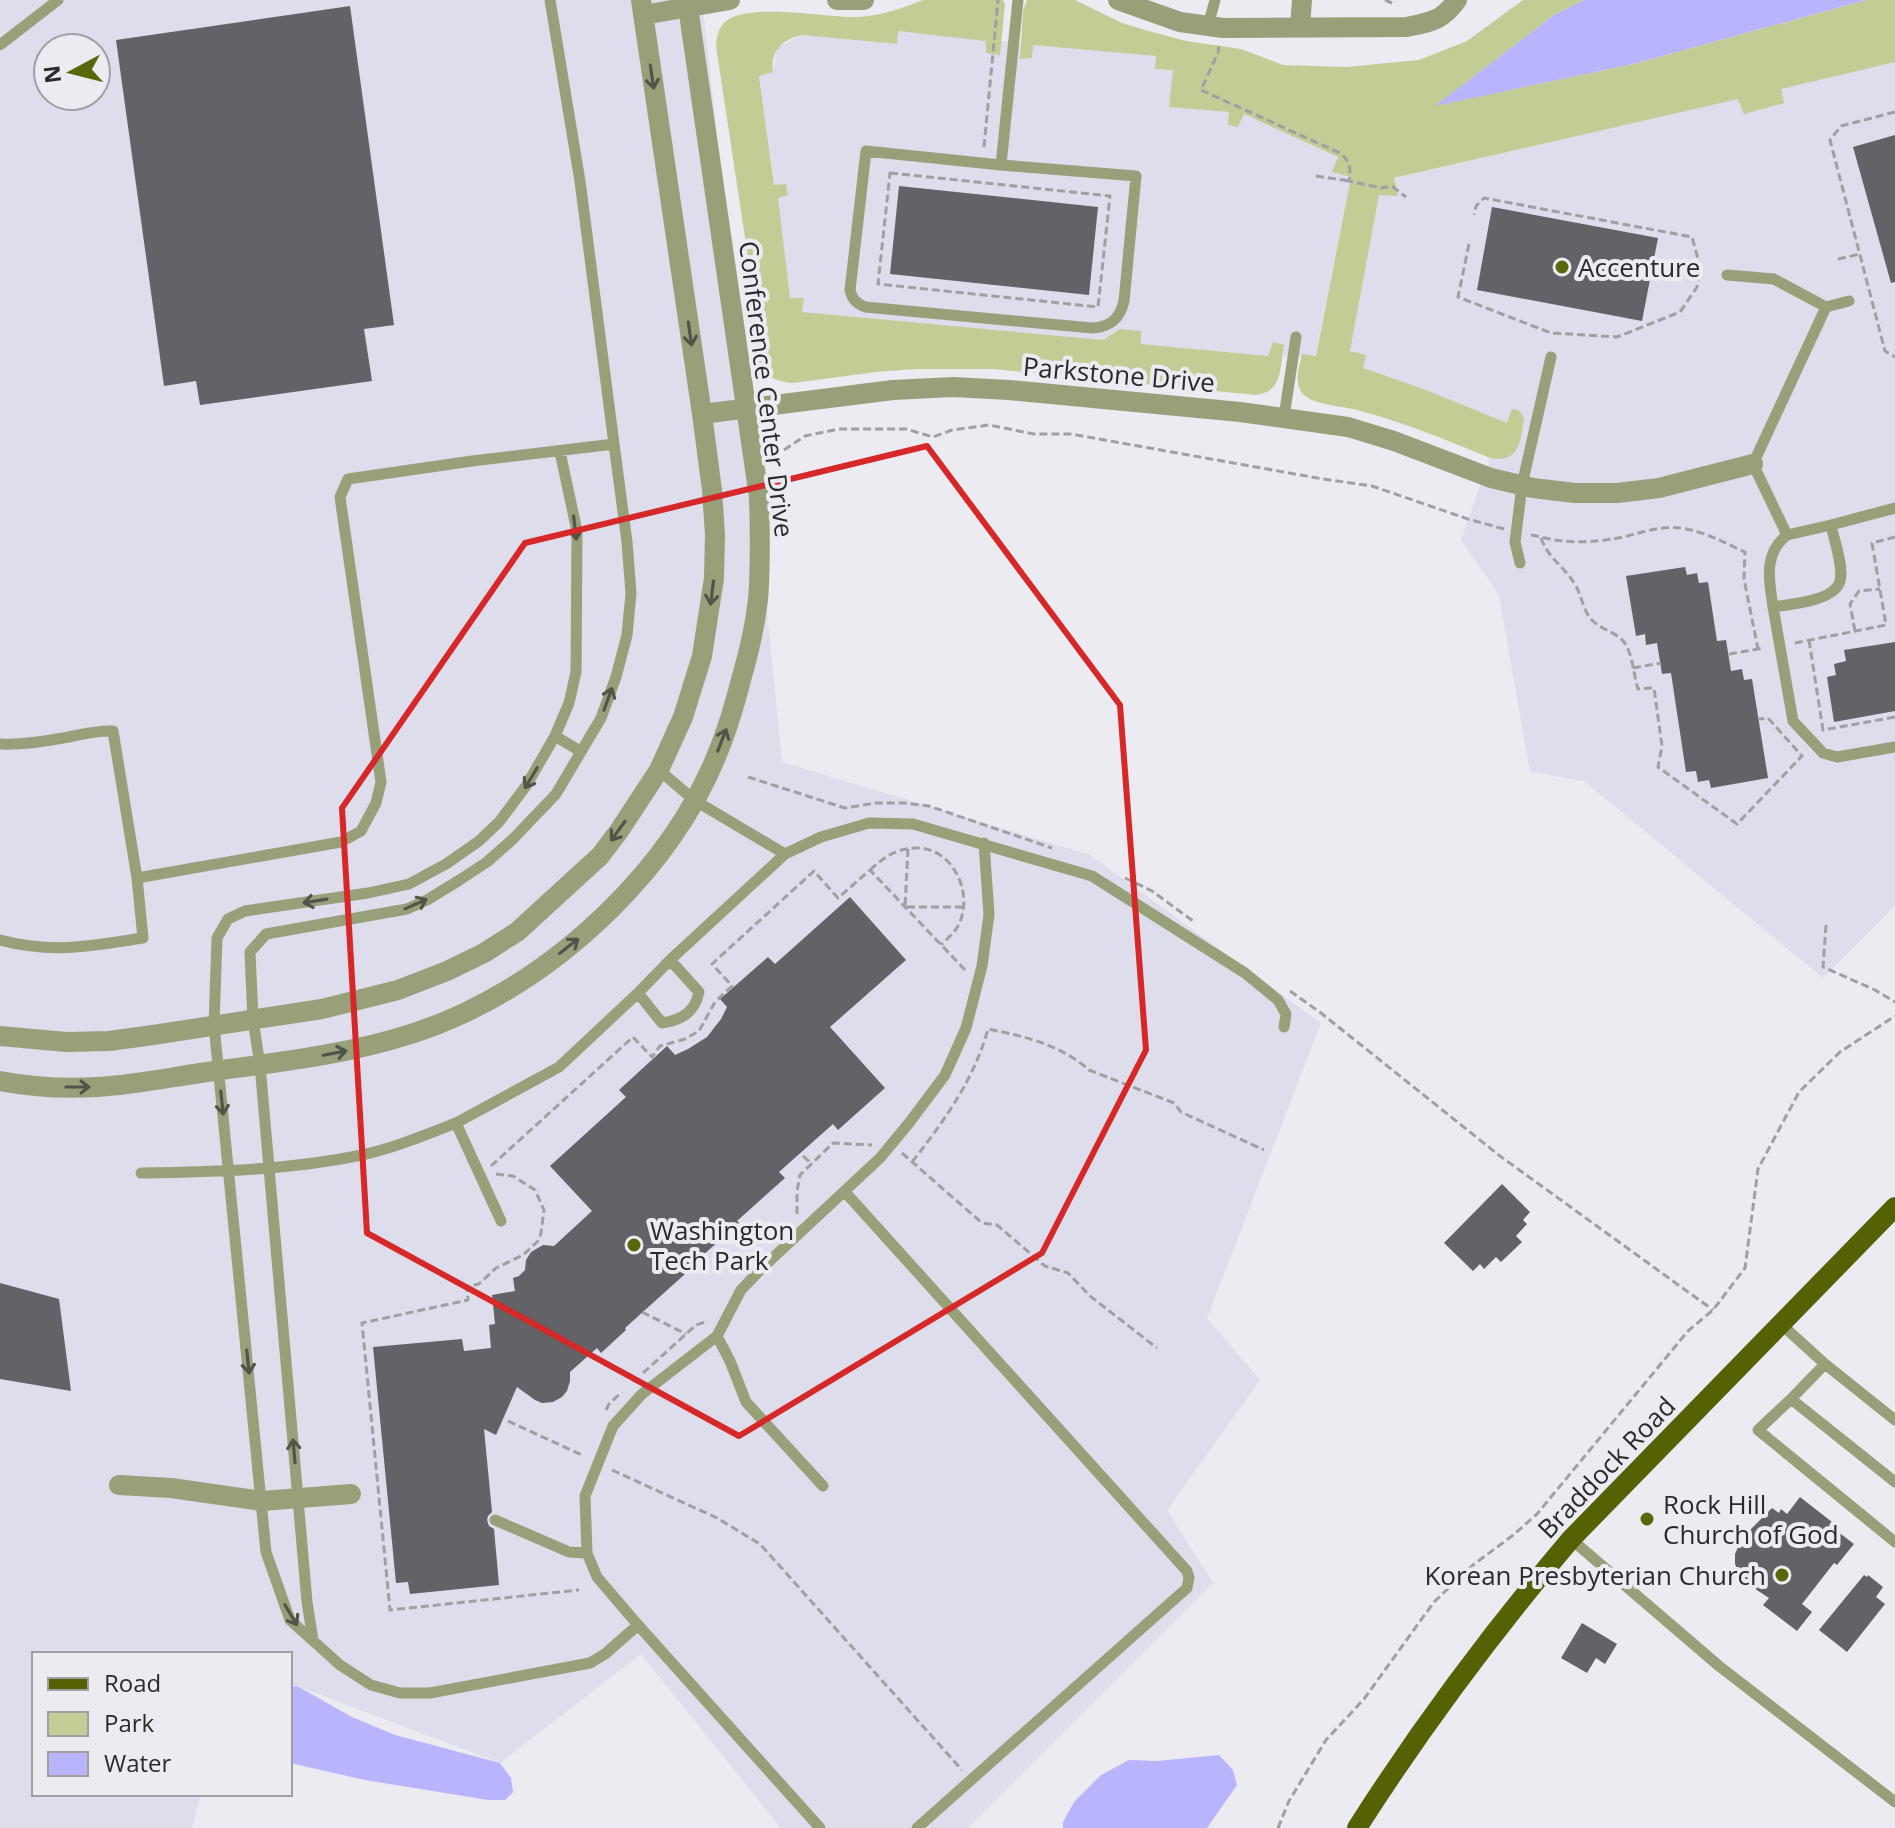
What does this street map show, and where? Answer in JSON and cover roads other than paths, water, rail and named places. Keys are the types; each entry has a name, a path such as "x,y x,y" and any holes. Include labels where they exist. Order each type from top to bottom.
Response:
{"main road":[{"name":"Braddock Road","path":"1357,1828 1440,1703 1571,1539 1895,1207"}],"street":[{"path":"0,1036 66,1042 109,1041 322,1009 398,990 484,953 517,932 600,856 619,831 659,770 683,717 702,656 713,590 715,535 702,414 642,7 730,0"},
{"path":"837,0 864,0"},
{"path":"1118,0 1180,22 1223,28 1407,27 1431,22 1448,13 1457,0"},
{"path":"1300,27 1302,0"},
{"name":"Conference Center Drive","path":"0,1081 50,1087 98,1087 260,1065 342,1052 461,1015 534,973 613,909 654,859 694,800 733,713 758,602 761,553 759,497 688,3"},
{"name":"Parkstone Drive","path":"702,414 893,390 953,387 1284,417 1348,427 1491,478 1575,493 1617,493 1659,488 1753,464"},
{"path":"119,1485 171,1488 262,1501 351,1494"}],"lane":[{"path":"0,45 58,0"},
{"path":"313,1640 307,1602 260,1065 253,1020 250,952 266,934 407,909 487,862 556,794 601,718 627,635 631,593 627,542 580,181 550,0"},
{"path":"1001,165 1018,0"},
{"path":"1208,26 1215,0"},
{"path":"866,151 1001,165 1136,176 1124,301 1116,319 1092,328 858,304 850,290 866,151"},
{"path":"1727,275 1774,279 1826,307 1849,301"},
{"path":"1787,535 1753,464 1826,307"},
{"path":"1284,417 1296,337"},
{"path":"1520,563 1516,552 1516,531 1522,485 1551,357"},
{"path":"137,878 341,842 361,831 376,803 381,782 340,497 348,479 614,444"},
{"path":"560,452 577,531 576,672 569,703 555,736 526,786 499,822 479,841 409,884 245,911 228,919 217,938 214,1025 266,1552 290,1620 340,1665 371,1685 400,1693 430,1693 590,1663 638,1625"},
{"path":"1895,508 1787,535 1774,548 1768,574 1793,721 1823,753 1830,756 1895,747"},
{"path":"1773,607 1827,596 1836,590 1841,571 1831,525"},
{"path":"0,744 17,745 97,730 113,731 137,878 143,938 71,949 25,947 0,940"},
{"path":"555,736 580,751"},
{"path":"659,770 694,800 785,854"},
{"path":"141,1173 268,1169 364,1154 456,1123 559,1067 785,854 821,837 869,823 913,824 1092,876 1245,973 1278,1000 1286,1014 1284,1027"},
{"path":"820,1828 597,1577 587,1553 585,1496 613,1426 642,1394 717,1336 741,1290 880,1158 945,1075 966,1028 982,966 989,915 984,843"},
{"path":"638,993 662,1023 672,1022 690,1012 699,992 670,960"},
{"path":"456,1123 501,1221"},
{"path":"845,1192 1187,1571 1189,1578 1187,1588 917,1828"},
{"path":"1781,1324 1895,1420"},
{"path":"717,1336 746,1402 823,1486"},
{"path":"1825,1364 1758,1430 1895,1542"},
{"path":"1791,1399 1895,1482"},
{"path":"495,1520 569,1552 587,1553"},
{"path":"1571,1539 1719,1666 1895,1802"}],"water":[{"path":"1584,0 1866,0 1633,64 1435,106 1554,15"},
{"path":"297,1686 352,1717 395,1735 500,1763 511,1778 513,1792 505,1800 488,1800 365,1780 292,1763 292,1687"},
{"path":"1219,1755 1233,1770 1237,1785 1207,1828 1063,1828 1074,1802 1101,1775 1129,1760 1157,1761"}],"place":[{"name":"Accenture","path":"1562,267"},
{"name":"Washington Tech Park","path":"634,1245"},
{"name":"Rock Hill Church of God","path":"1647,1519"},
{"name":"Korean Presbyterian Church","path":"1782,1575"}]}
